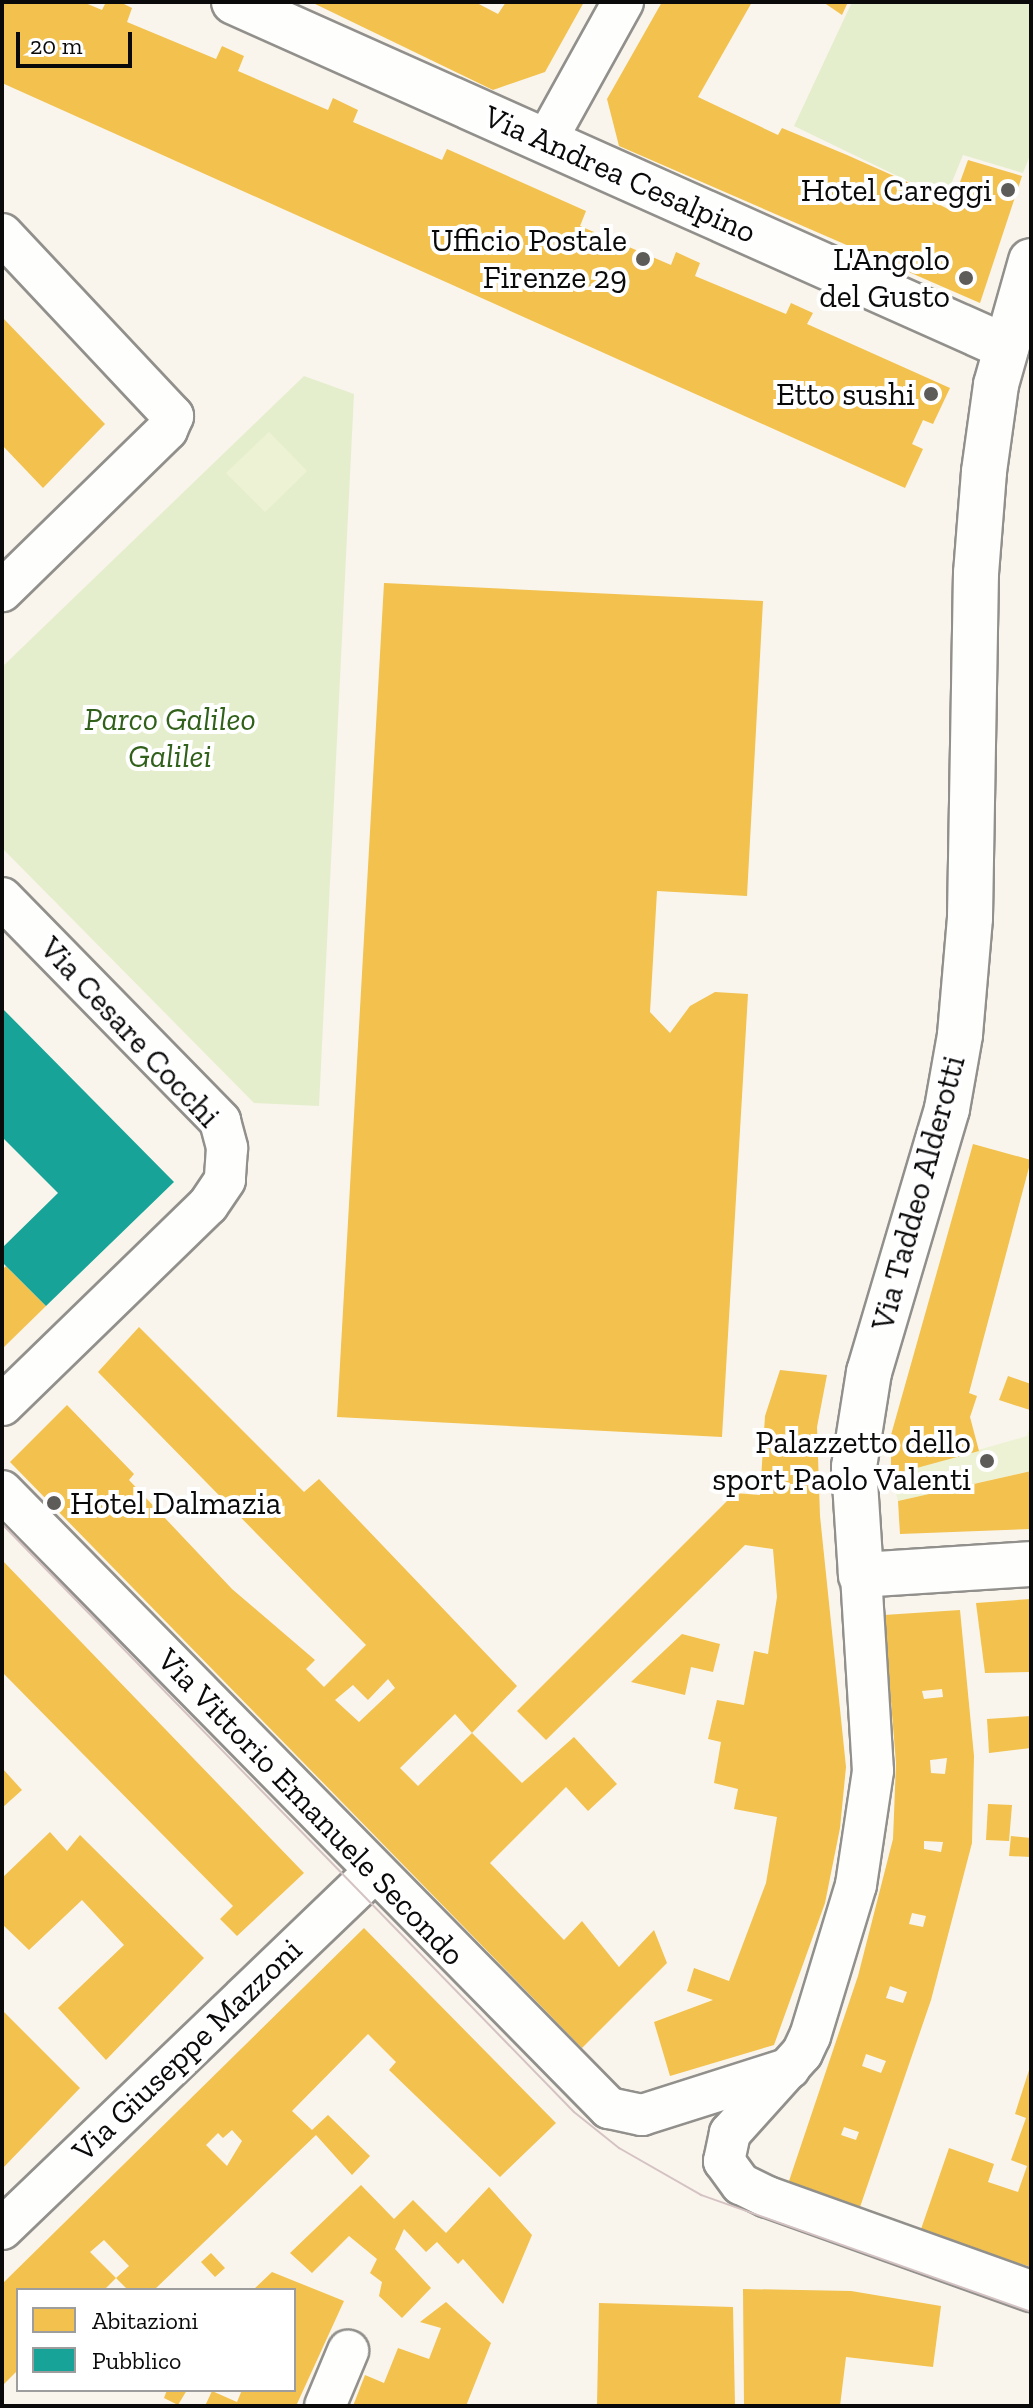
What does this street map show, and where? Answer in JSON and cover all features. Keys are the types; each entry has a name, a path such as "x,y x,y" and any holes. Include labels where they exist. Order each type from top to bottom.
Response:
{"street":[{"name":"Via Andrea Cesalpino","path":"234,2 547,139 1006,347"},
{"path":"547,139 623,2"},
{"path":"2,234 173,416 167,430 2,591"},
{"name":"Via Taddeo Alderotti","path":"1031,261 1006,347 988,431 976,573 967,979 947,1109 869,1372 854,1467 871,1795 842,1942 810,2036 790,2068 730,2133 723,2156 730,2174 768,2197 1031,2291"},
{"name":"Via Cesare Cocchi","path":"2,898 220,1121 227,1148 225,1180 208,1205 2,1405"},
{"name":"Via Vittorio Emanuele Secondo","path":"2,1491 599,2101 625,2115 651,2113 790,2068"},
{"path":"861,1575 1031,1564"},
{"name":"Via Giuseppe Mazzoni","path":"2,2229 374,1872"},
{"path":"325,2406 348,2351"}],"green space":[{"path":"852,2 1031,2 1031,153 1023,173 963,155 945,199 794,126"},
{"name":"Parco Galileo Galilei","path":"304,376 354,394 319,1106 254,1103 2,848 2,667"},
{"path":"269,432 307,471 265,512 226,473"},
{"name":"Palazzetto dello sport Paolo Valenti","path":"1031,1422 1031,1471 898,1501 891,1475 1027,1436"}],"building: Abitazioni":[{"path":"2,2 83,2 102,10 106,2 120,2 132,8 127,22 216,59 222,46 244,56 238,71 328,110 333,98 358,110 353,122 442,160 447,149 586,211 580,226 671,265 676,252 700,263 695,276 786,314 791,303 813,313 807,324 950,388 933,424 923,420 912,444 923,449 905,488 2,83"},
{"path":"311,2 475,2 498,14 506,2 584,2 545,72 493,90"},
{"path":"662,2 752,2 698,97 778,135 782,128 912,184 910,190 950,210 968,160 1022,176 980,303 619,146 607,99"},
{"path":"823,2 848,2 842,15"},
{"path":"2,317 105,424 43,488 2,445"},
{"path":"384,583 763,601 747,896 657,891 650,1012 670,1033 690,1006 715,992 748,994 722,1437 337,1417"},
{"path":"973,1144 1031,1160 969,1393 977,1396 970,1417 979,1451 891,1475 891,1435"},
{"path":"6,1266 46,1306 2,1349 2,1270"},
{"path":"139,1327 304,1492 319,1479 517,1686 472,1733 522,1783 574,1737 617,1784 588,1811 566,1787 490,1863 564,1940 582,1921 619,1967 654,1930 667,1963 582,2048 10,1462 67,1405 134,1474 129,1480 232,1589 315,1660 306,1669 324,1687 366,1645 98,1372","holes":["388,1679 395,1688 359,1722 335,1700 353,1685 368,1700","455,1714 472,1733 418,1786 400,1768"]},
{"path":"780,1370 827,1375 817,1427 820,1516 846,1767 840,1828 825,1903 774,2045 670,2076 654,2022 713,2000 687,1991 694,1968 729,1981 766,1883 777,1817 734,1809 738,1789 714,1783 721,1742 708,1739 717,1700 744,1705 754,1651 768,1654 777,1597 773,1549 745,1545 546,1740 517,1711 735,1493 760,1495 765,1416"},
{"path":"1008,1376 1031,1384 1030,1410 999,1400"},
{"path":"1031,1471 1031,1529 900,1534 898,1501"},
{"path":"2,1560 304,1873 237,1936 220,1919 233,1906 2,1672"},
{"path":"1031,1599 1031,1672 985,1673 976,1603"},
{"path":"960,1610 974,1756 972,1843 931,2000 859,2210 787,2187 858,1976 893,1839 896,1763 884,1615","holes":["942,1689 943,1697 924,1699 922,1691","947,1758 945,1774 931,1773 930,1760","924,1841 943,1842 941,1852 924,1849","912,1913 926,1916 923,1927 909,1924","890,1986 907,1992 903,2003 886,1998","866,2054 886,2061 881,2073 862,2066","844,2127 859,2132 856,2140 841,2135"]},
{"path":"682,1634 720,1644 713,1672 691,1667 685,1695 631,1682"},
{"path":"1031,1716 1031,1748 989,1753 987,1719"},
{"path":"2,1768 22,1790 2,1808"},
{"path":"988,1804 1012,1805 1009,1841 986,1840"},
{"path":"50,1832 67,1851 80,1835 204,1958 106,2060 58,2008 124,1945 82,1900 29,1950 2,1924 2,1878"},
{"path":"1011,1836 1031,1838 1031,1857 1009,1856"},
{"path":"364,1928 556,2123 500,2177 389,2070 396,2062 368,2034 292,2111 312,2130 328,2115 370,2156 352,2175 316,2135 156,2288 126,2288 116,2278 106,2288 16,2288 16,2372 2,2386 2,2284","holes":["232,2130 242,2141 227,2166 206,2145 218,2133 223,2138","104,2240 129,2266 116,2278 90,2252"]},
{"path":"2,2010 80,2088 2,2169"},
{"path":"1030,2067 1031,2267 920,2232 949,2148 994,2164 988,2182 1018,2192 1027,2166 1011,2160 1026,2118 1015,2114"},
{"path":"361,2185 394,2219 413,2200 446,2233 489,2187 532,2235 503,2304 463,2259 458,2264 437,2242 426,2252 404,2229 395,2249 431,2288 402,2318 379,2296 382,2282 370,2273 377,2259 349,2236 312,2273 290,2253"},
{"path":"211,2253 225,2268 215,2277 201,2262"},
{"path":"272,2272 344,2301 296,2406 205,2406 212,2392 237,2402 241,2392 296,2392 296,2288 255,2288"},
{"path":"743,2289 851,2291 941,2306 933,2367 846,2357 840,2406 744,2406"},
{"path":"446,2302 491,2343 466,2406 353,2406 365,2375 384,2383 398,2348 429,2359 441,2328 420,2322"},
{"path":"599,2303 733,2307 735,2406 597,2406"},
{"path":"166,2392 186,2392 178,2405 164,2398"}],"building: Pubblico":[{"path":"2,1008 174,1182 46,1306 2,1262 2,1248 58,1193 2,1137"}],"tram line":[{"path":"2,1524 574,2112 619,2148 701,2195 1031,2312"}],"place":[{"name":"Hotel Careggi","path":"1008,190"},
{"name":"Ufficio Postale Firenze 29","path":"643,259"},
{"name":"L'Angolo del Gusto","path":"966,278"},
{"name":"Etto sushi","path":"931,394"},
{"name":"Palazzetto dello sport Paolo Valenti","path":"987,1461"},
{"name":"Hotel Dalmazia","path":"54,1503"}]}
